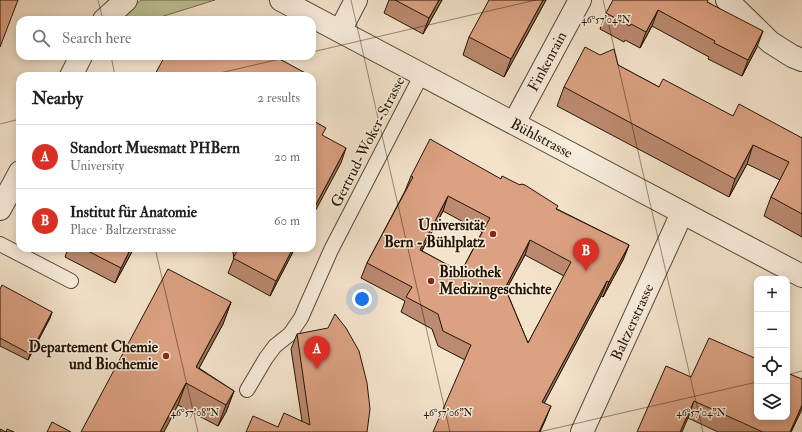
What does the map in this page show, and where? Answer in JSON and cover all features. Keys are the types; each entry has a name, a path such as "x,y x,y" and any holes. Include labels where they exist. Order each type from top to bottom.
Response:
{"street":[{"path":"97,16 99,0"},
{"path":"108,16 126,0"},
{"name":"Bühlstrasse","path":"282,0 312,16"},
{"path":"340,31 356,0"},
{"name":"Finkenrain","path":"514,123 580,0"},
{"path":"727,0 770,42 792,56 802,60"},
{"name":"Bühlstrasse","path":"316,18 802,276"},
{"path":"73,72 80,60"},
{"path":"0,209 12,175"},
{"name":"Baltzerstrasse","path":"582,432 682,212"}],"lane":[{"name":"Gertrud-Woker-Strasse","path":"247,390 275,346 290,334 301,318 331,250 422,74"},
{"path":"0,244 71,281"}],"green space":[{"path":"141,0 215,0 164,16 123,16"}],"building":[{"path":"0,0 18,0 0,47"},
{"path":"395,0 439,0 429,18"},
{"path":"489,0 543,0 511,59 469,37"},
{"path":"613,0 708,0 707,2 763,31 748,60 714,43 715,41 658,10 646,32 631,24 630,26 606,13"},
{"path":"585,47 600,55 614,49 618,65 659,87 663,79 733,116 739,104 802,138 802,214 771,197 789,162 753,145 735,179 564,87"},
{"path":"163,60 281,60 304,72 156,72"},
{"path":"316,122 326,128 322,135 346,148 316,204"},
{"path":"430,139 501,179 502,176 520,185 525,185 558,206 556,209 629,245 609,282 607,281 542,402 551,406 539,432 433,432 471,345 443,331 438,314 406,297 412,287 367,263 413,177 411,176","holes":["448,196 490,218 461,272 420,250","530,240 571,262 528,343 505,288"]},
{"path":"90,252 129,252 121,268"},
{"path":"237,252 291,252 276,281 233,258"},
{"name":"Departement Chemie und Biochemie","path":"168,269 231,302 196,367 234,391 226,405 186,383 160,432 81,432"},
{"path":"2,285 52,312 30,354 0,338 0,289"},
{"path":"335,314 346,328 359,351 367,383 370,409 367,432 246,432 253,416 278,427 284,413 310,425 297,334 328,328"},
{"path":"709,338 754,358 754,420 790,420 790,374 802,379 802,405 790,432 763,432 694,401 680,432 637,432 666,366 691,377"},
{"path":"52,422 71,432 47,432"},
{"path":"7,429 14,432 6,432"}],"place":[{"name":"Universität Bern - Bühlplatz","path":"493,234"},
{"name":"Institut für Anatomie","path":"586,271"},
{"name":"Bibliothek Medizingeschichte","path":"431,281"},
{"name":"Departement Chemie und Biochemie","path":"166,356"},
{"name":"Standort Muesmatt PHBern","path":"317,369"}]}
